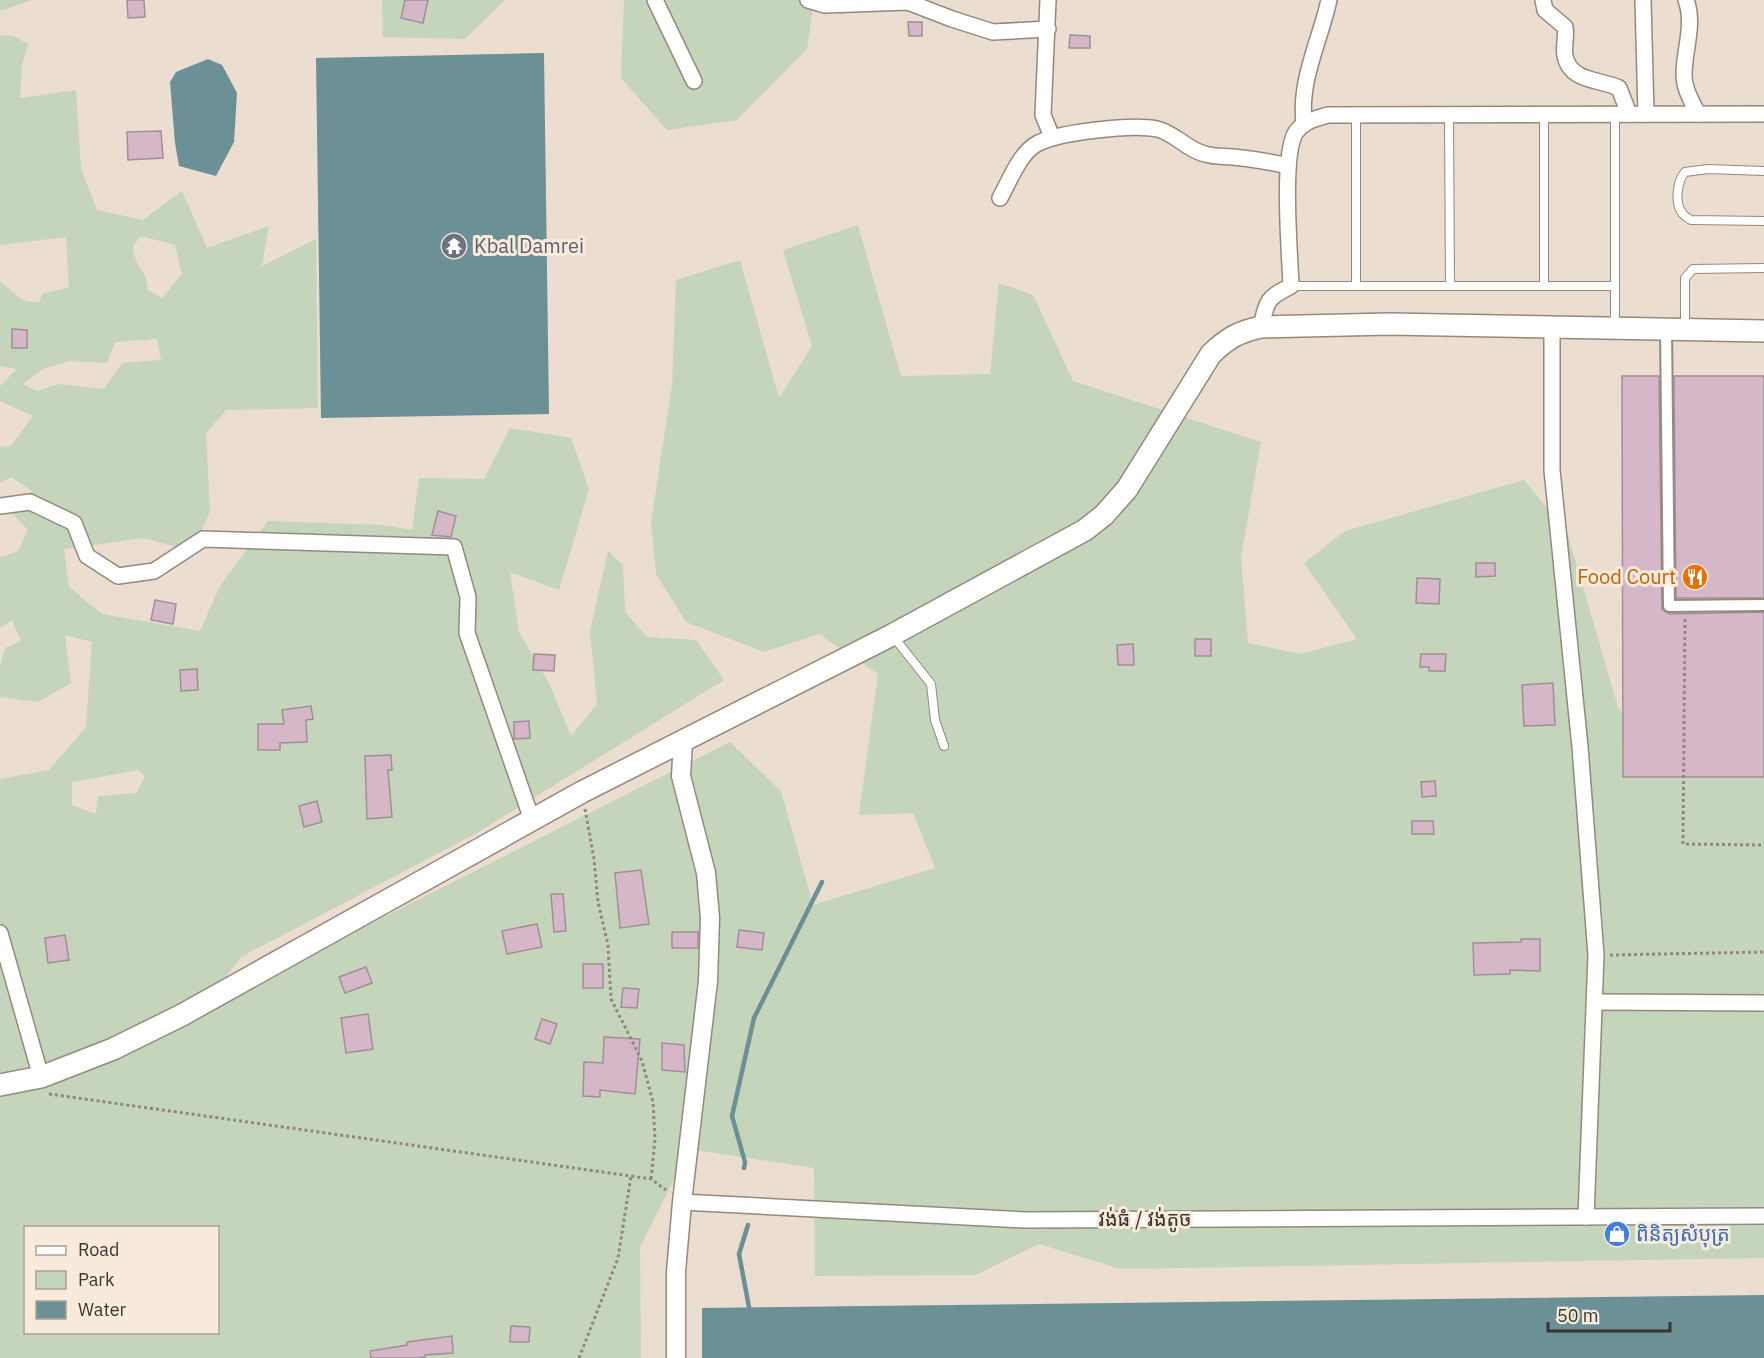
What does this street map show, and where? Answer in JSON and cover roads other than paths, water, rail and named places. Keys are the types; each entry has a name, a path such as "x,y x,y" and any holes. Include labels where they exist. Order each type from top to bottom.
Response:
{"main road":[{"path":"0,1085 44,1085 182,1015 582,792 892,635 1085,530 1104,515 1127,489 1211,354 1228,338 1244,330 1261,327 1389,324 1764,331"}],"street":[{"path":"655,0 694,81"},
{"path":"808,0 825,4 908,2 993,32 1048,29"},
{"path":"1048,0 1043,115 1052,137"},
{"path":"1304,123 1302,107 1305,79 1329,0"},
{"path":"1543,0 1545,10 1564,27 1566,40 1564,54 1568,64 1588,80 1619,88 1622,92 1622,114"},
{"path":"1643,0 1646,114"},
{"path":"1686,0 1690,23 1684,76 1689,97 1698,114"},
{"path":"1261,327 1266,306 1272,296 1291,286 1287,166 1294,135 1304,123 1328,115 1764,114"},
{"path":"1000,198 1021,161 1034,145 1052,137 1131,128 1157,129 1206,155 1260,160 1287,166"},
{"path":"1552,328 1552,470 1580,747 1596,956 1586,1217"},
{"path":"1675,328 1669,606 1764,605"},
{"path":"0,506 30,502 74,523 87,556 118,576 154,572 203,539 454,547 468,597 467,633 532,820"},
{"path":"676,1358 676,1272 708,981 710,918 706,873 681,776 683,742"},
{"path":"0,933 44,1085"},
{"path":"1596,1002 1764,1003"},
{"name":"វង់ធំ / វង់តូច","path":"682,1202 1025,1220 1764,1216"}],"lane":[{"path":"1544,114 1544,286"},
{"path":"1615,328 1614,286 1622,114"},
{"path":"1356,115 1356,286"},
{"path":"1449,115 1450,286"},
{"path":"1764,171 1708,169 1685,172 1679,178 1678,201 1681,213 1691,220 1764,221"},
{"path":"1675,328 1685,278 1693,269 1764,268"},
{"path":"1291,286 1614,286"},
{"path":"892,635 931,684 935,720 944,746"}],"water":[{"path":"544,53 549,414 321,418 316,58"},
{"path":"208,59 222,65 237,93 234,142 216,176 179,166 170,82 176,72"},
{"path":"1764,1295 1764,1358 702,1358 702,1308"}],"waterway":[{"path":"744,1168 745,1162 732,1116 754,1018 822,882"},
{"path":"748,1225 739,1254 749,1307"}],"place":[{"name":"Kbal Damrei","path":"454,246"},
{"name":"Food Court","path":"1695,577"},
{"name":"ពិនិត្យសំបុត្រ","path":"1617,1234"}]}
